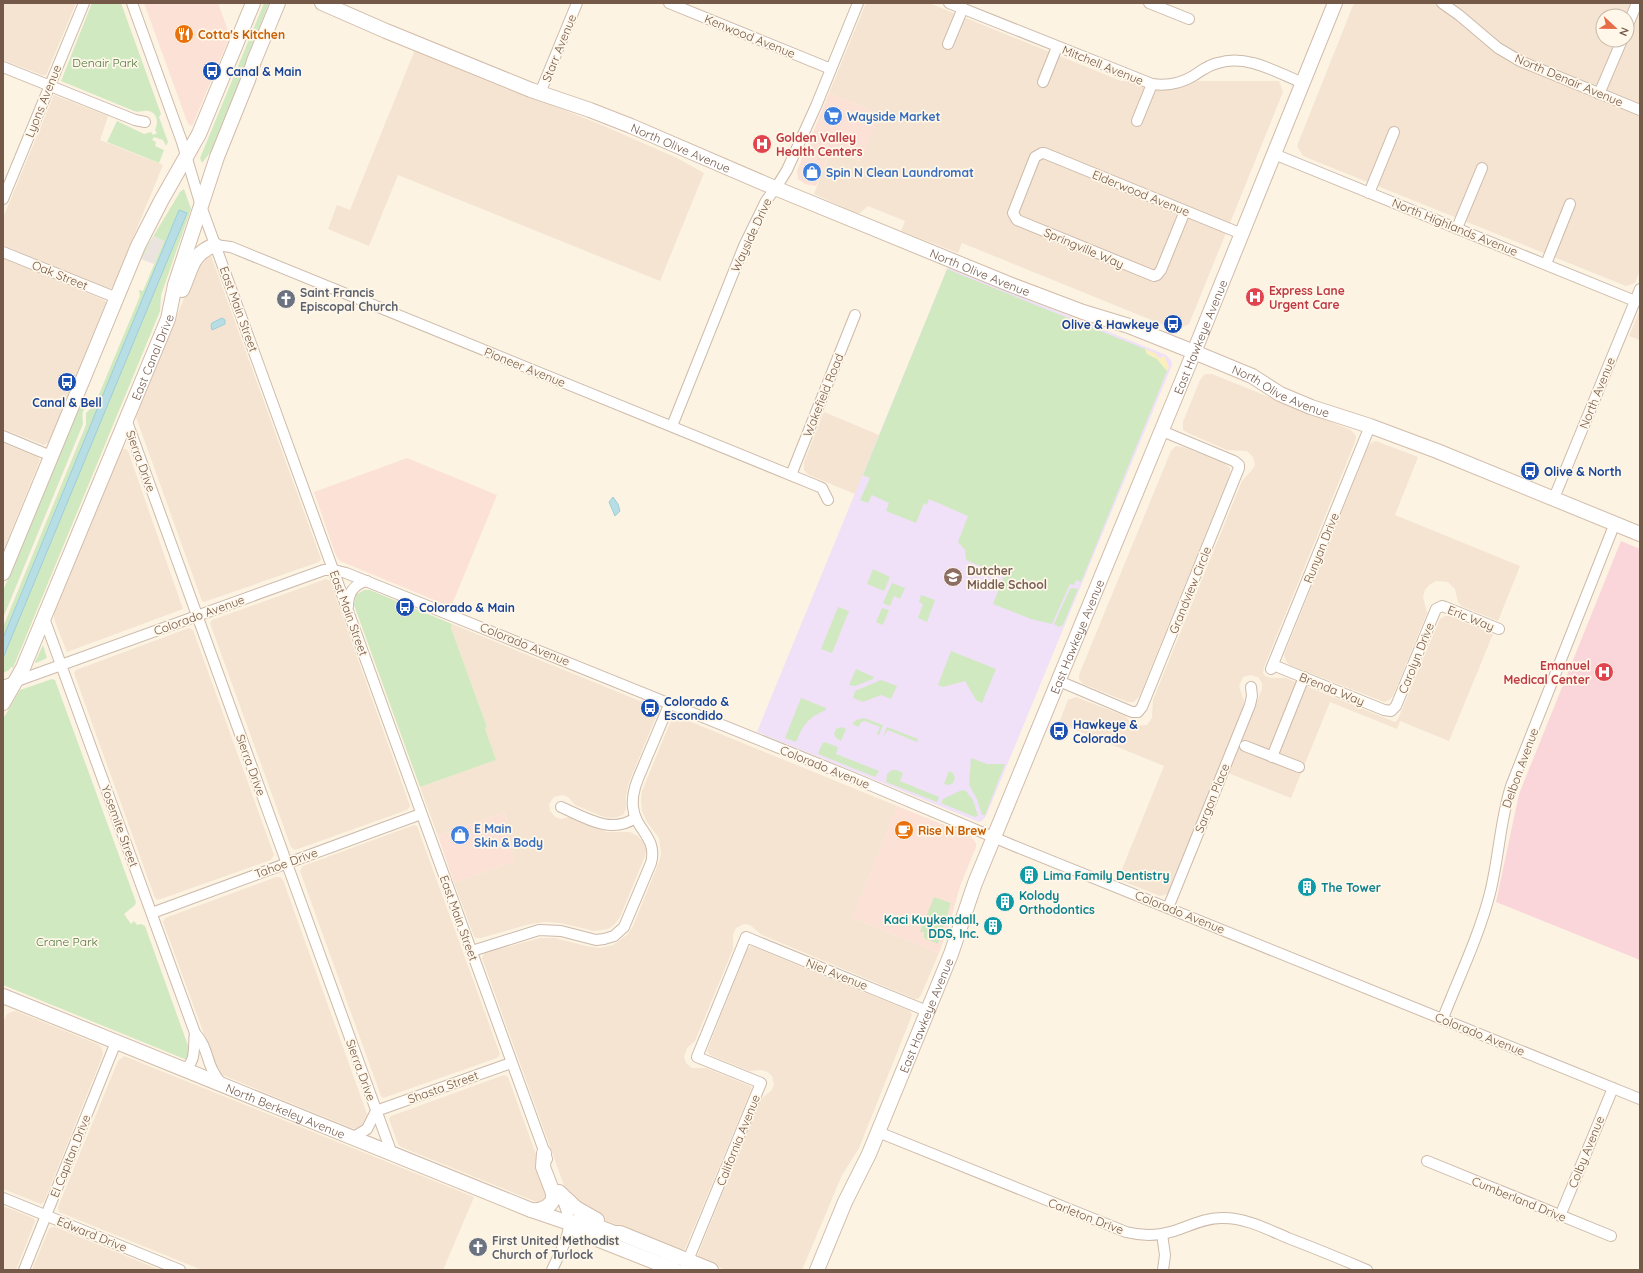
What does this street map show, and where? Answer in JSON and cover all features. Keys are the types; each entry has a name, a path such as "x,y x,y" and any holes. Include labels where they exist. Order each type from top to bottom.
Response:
{"street":[{"name":"Lyons Avenue","path":"3,199 84,3"},
{"name":"East Main Street","path":"132,3 186,156 201,206 472,951 511,1063 568,1214 569,1223"},
{"path":"3,573 150,221 202,127 253,3"},
{"name":"East Canal Drive","path":"3,703 9,684 23,668 168,319 175,285 217,157 248,80 254,60 278,3"},
{"name":"North Olive Avenue","path":"322,3 386,31 540,93 625,124 775,188 1010,284 1079,311 1129,326 1194,352 1252,376 1280,394 1311,407 1370,426 1438,451 1640,534"},
{"name":"Starr Avenue","path":"540,93 577,3"},
{"name":"Kenwood Avenue","path":"669,3 831,69"},
{"name":"Wayside Drive","path":"672,426 742,251 766,201 787,170 858,3"},
{"name":"Mitchell Avenue","path":"949,3 1152,84 1162,86 1172,84 1193,76 1208,66 1238,60 1257,64 1303,83"},
{"path":"1149,3 1189,20"},
{"name":"East Hawkeye Avenue","path":"817,1270 845,1202 878,1132 928,1011 955,943 973,889 1162,431 1335,3"},
{"name":"North Denair Avenue","path":"1442,3 1512,57 1640,110"},
{"path":"948,44 963,8"},
{"path":"1043,82 1057,47"},
{"path":"1599,94 1619,48"},
{"path":"3,67 135,120 145,122"},
{"path":"1137,121 1152,84"},
{"path":"1369,193 1394,132"},
{"name":"Elderwood Avenue","path":"1013,216 1013,210 1035,157 1044,153 1242,234"},
{"name":"North Highlands Avenue","path":"1274,154 1635,301"},
{"path":"1457,228 1482,168"},
{"path":"1546,264 1570,204"},
{"name":"Springville Way","path":"1013,216 1017,220 1150,276 1157,275 1161,270 1185,211"},
{"path":"168,319 183,290 197,255 205,249 216,245"},
{"name":"Pioneer Avenue","path":"216,245 230,247 791,475 822,488 828,500"},
{"name":"Oak Street","path":"3,252 117,298"},
{"name":"North Avenue","path":"1554,498 1640,288"},
{"name":"Wakefield Road","path":"791,475 856,315"},
{"name":"Sierra Drive","path":"126,419 392,1154"},
{"name":"Runyan Drive","path":"1272,667 1370,426"},
{"name":"Grandview Circle","path":"1059,681 1132,712 1138,712 1142,707 1239,468 1239,465 1234,461 1162,431"},
{"path":"3,436 51,456"},
{"name":"Delbon Avenue","path":"1443,1018 1484,912 1493,879 1503,815 1511,786 1615,523"},
{"name":"Colorado Avenue","path":"9,684 324,570 334,570 346,573 670,704 994,838 1443,1018 1640,1099"},
{"path":"348,610 349,598 352,590 358,584 367,582"},
{"name":"Eric Way","path":"1442,606 1499,629"},
{"name":"Carolyn Drive","path":"1391,711 1396,706 1435,612 1442,606"},
{"name":"Yosemite Street","path":"44,618 195,1033 193,1059 189,1066 183,1069"},
{"name":"Brenda Way","path":"1272,667 1304,677 1384,710 1391,711"},
{"path":"1272,757 1304,677"},
{"name":"Sargon Place","path":"1168,908 1250,705 1252,696 1251,687"},
{"path":"472,951 539,930 561,931 596,940 608,938 619,932 626,923 652,858 653,850 651,842 635,818 633,804 635,787 670,704"},
{"path":"1245,746 1299,767"},
{"path":"561,807 606,825 621,825 635,818"},
{"name":"Tahoe Drive","path":"152,913 421,814"},
{"name":"Niel Avenue","path":"746,937 928,1011"},
{"name":"California Avenue","path":"686,1265 761,1083 697,1057 746,937"},
{"name":"North Berkeley Avenue","path":"4,999 116,1042 531,1210 569,1223 580,1232 675,1270"},
{"name":"Yosemite Street","path":"195,1033 201,1039 210,1068 216,1078 225,1086"},
{"name":"El Capitan Drive","path":"24,1270 116,1042"},
{"name":"Shasta Street","path":"376,1111 511,1063"},
{"name":"Colby Avenue","path":"1560,1216 1613,1088"},
{"name":"Sierra Drive","path":"352,1138 369,1127 376,1111"},
{"name":"Carleton Drive","path":"878,1132 1117,1229 1134,1234 1162,1234 1208,1219 1221,1218 1239,1220 1259,1226 1367,1270"},
{"path":"531,1210 545,1209 553,1200 553,1193 544,1167 544,1153"},
{"name":"Cumberland Drive","path":"1427,1162 1611,1236"},
{"path":"559,1192 582,1213 615,1228 620,1233"},
{"name":"Edward Drive","path":"3,1198 180,1270"},
{"name":"North Berkeley Avenue","path":"569,1223 584,1221 614,1233 620,1233 686,1265 711,1270"},
{"path":"552,1270 566,1236 569,1223"},
{"path":"1162,1234 1165,1254 1163,1270"}],"shaded area":[{"path":"3,3 76,3 46,75 42,75 3,60"},
{"path":"144,3 218,3 230,36 192,126 188,124"},
{"path":"866,3 929,3 1121,81 1279,81 1283,92 1189,324 1176,330 962,243 958,253 901,231 905,221 868,206 860,213 856,213 814,194 831,149 860,161 880,114 829,93"},
{"path":"1354,3 1640,3 1640,270 1635,283 1626,286 1303,156 1297,146"},
{"path":"415,50 604,126 677,158 704,173 660,281 398,175 369,246 328,229 337,205 350,210"},
{"path":"829,93 880,114 861,161 831,149 816,186 805,184 798,179 797,171"},
{"path":"54,95 108,116 100,140 163,165 113,286 110,289 3,245 3,218"},
{"path":"154,236 164,241 154,264 141,259"},
{"path":"210,253 321,559 319,562 204,602 202,601 136,417 202,254"},
{"path":"3,258 106,302 49,442 44,445 3,429"},
{"name":"Dutcher Middle School","path":"948,267 1166,355 1171,360 1172,365 986,816 979,822 757,732"},
{"path":"1640,310 1640,340 1629,336"},
{"path":"1207,374 1212,374 1351,430 1356,436 1355,442 1264,667 1263,673 1265,676 1272,678 1286,678 1395,722 1398,719 1440,619 1445,616 1449,616 1493,634 1449,741 1400,721 1397,729 1330,702 1291,798 1228,773 1262,689 1262,683 1258,677 1250,675 1243,677 1239,686 1244,701 1243,711 1170,890 1167,894 1160,896 1118,879 1164,766 1059,723 1068,700 1076,697 1125,716 1132,724 1137,726 1147,725 1152,718 1153,700 1242,481 1255,465 1253,457 1247,451 1227,450 1183,430 1183,422 1200,380"},
{"path":"824,412 879,435 855,494 809,475 804,470 804,462"},
{"path":"1376,441 1418,457 1395,515 1520,566 1498,621 1461,606 1458,602 1455,589 1448,582 1436,581 1429,585 1425,590 1423,597 1427,613 1393,696 1384,702 1290,665 1286,661 1284,655 1368,447 1371,443"},
{"path":"3,443 37,457 40,460 3,551"},
{"path":"1176,446 1183,447 1224,463 1230,468 1230,474 1140,695 1134,702 1128,702 1083,684 1079,679 1079,675 1171,451"},
{"path":"122,449 126,449 128,451 183,609 67,652 54,619 54,613"},
{"path":"407,458 497,495 451,607 340,561 336,556 314,492"},
{"name":"Emanuel Medical Center","path":"1621,541 1640,549 1640,960 1496,902 1519,794"},
{"path":"326,579 330,581 410,806 407,810 295,850 291,847 210,623 212,620"},
{"path":"452,624 652,706 656,710 656,717 629,782 626,796 626,809 623,815 614,818 604,817 575,805 568,797 563,795 554,797 549,804 550,811 555,817 561,819 569,817 607,832 630,832 638,836 644,843 646,850 645,856 620,917 614,925 608,929 594,931 560,923 545,922 530,924 481,938 475,938 454,883 515,861 505,834 511,832 504,812 438,836 420,787 496,760 485,728 487,727 451,628"},
{"path":"189,628 193,630 274,855 271,860 158,900 155,898 74,673 76,670"},
{"path":"679,717 897,806 852,918 939,953 921,995 918,999 915,999 762,935 750,925 744,924 736,928 733,935 733,949 695,1041 687,1048 684,1057 686,1063 692,1068 706,1068 752,1088 685,1249 681,1251 592,1215 566,1191 482,958 485,953 540,938 555,938 600,948 613,945 627,935 633,926 661,854 659,838 647,822 642,811 642,791 670,723 673,719"},
{"path":"897,806 969,835 976,843 976,847 960,886 949,926 939,953 852,918"},
{"path":"504,812 511,832 506,834 515,861 454,883 438,836"},
{"path":"414,825 417,826 500,1054 497,1058 383,1098 300,871 303,866"},
{"path":"276,877 280,877 283,880 367,1114 367,1124 360,1129 352,1128 220,1074 216,1067 163,922 165,918"},
{"path":"751,946 910,1011 912,1015 859,1148 842,1175 802,1270 726,1270 701,1260 698,1257 761,1099 771,1091 774,1085 772,1076 768,1072 761,1070 749,1071 710,1055 707,1051 747,950"},
{"path":"16,1011 97,1044 103,1052 44,1202 41,1204 3,1189 3,1023 7,1014"},
{"path":"124,1056 474,1197 443,1270 202,1270 59,1212 58,1207 118,1061"},
{"path":"504,1075 508,1077 550,1193 550,1199 539,1203 401,1147 398,1144 389,1119 391,1116"},
{"path":"3,1206 33,1218 35,1221 16,1270 3,1270"},
{"path":"52,1227 160,1270 32,1270 49,1229"}],"green space":[{"name":"Denair Park","path":"92,3 121,3 161,114 159,117 168,142 166,146 163,140 154,137 152,140 156,142 155,146 164,150 159,163 107,142 117,121 144,134 151,132 153,135 157,133 155,130 157,121 153,113 148,111 134,111 61,81"},
{"path":"264,3 269,3 246,60 242,77 212,150 202,163 200,158"},
{"path":"184,189 191,209 161,295 160,311 13,668 11,667 3,673 3,658 187,213 179,210 3,638 3,627 86,425 86,413 95,404 140,296 139,290 143,291 164,241 154,236 141,259 142,255 180,192"},
{"path":"947,269 1145,349 1147,354 1157,359 1167,371 1081,582 1076,580 1074,585 1070,584 1052,624 1031,619 993,604 1004,576 966,560 965,550 958,542 968,516 929,499 927,505 924,503 916,523 886,511 889,503 872,495 868,503 860,500 870,478 863,475"},
{"path":"83,396 91,399 83,411 83,424 3,618 3,591"},
{"path":"873,569 890,577 884,591 867,584"},
{"path":"892,583 905,588 900,599 894,596 890,606 883,603"},
{"path":"1070,589 1078,589 1063,625 1059,627 1054,624"},
{"path":"364,590 370,590 452,624 451,628 487,727 485,728 496,760 420,787 354,605 356,595"},
{"path":"921,595 935,600 927,622 918,618 923,604 919,602"},
{"path":"838,607 849,611 832,653 821,649"},
{"path":"882,608 889,610 883,625 876,622"},
{"path":"43,645 47,658 36,663 35,662"},
{"path":"951,651 996,669 982,703 976,700 965,681 943,687 938,685"},
{"path":"856,669 874,677 873,679 855,686 849,685"},
{"name":"Crane Park","path":"52,679 55,680 136,902 135,905 124,914 131,924 134,921 137,925 141,924 145,926 191,1054 187,1060 3,985 3,719 20,690"},
{"path":"881,680 897,686 891,699 881,695 863,702 853,698 855,691"},
{"path":"801,698 826,708 826,710 814,716 807,722 796,742 785,738"},
{"path":"864,718 883,725 879,735 877,734 880,727 865,721 861,722 859,727 852,724 856,720"},
{"path":"842,727 846,729 841,741 836,738 834,734 836,729"},
{"path":"887,727 918,739 917,742 888,730 883,737"},
{"path":"824,742 838,747 836,754 879,771 875,777 818,754"},
{"path":"971,758 987,764 1005,764 985,815 982,815 977,799 969,785"},
{"path":"892,770 897,770 903,773 900,781 939,797 937,802 886,782 887,774"},
{"path":"949,771 953,773 955,778 953,783 949,785 944,784"},
{"path":"962,790 966,791 973,800 978,816 975,817 941,803 943,799"},
{"path":"934,897 951,903 938,944 924,938 924,932 920,932"}],"sand":[{"path":"1145,349 1157,354 1156,356 1161,358 1163,356 1165,357 1169,368 1167,371 1157,359 1147,354"}],"water":[{"path":"179,210 187,213 3,658 3,638"},
{"path":"222,318 225,320 225,324 212,330 212,323"},
{"path":"613,497 618,504 620,511 615,516 609,502"}],"place":[{"name":"Cotta's Kitchen","path":"184,34"},
{"name":"Canal & Main","path":"212,71"},
{"name":"Wayside Market","path":"833,116"},
{"name":"Golden Valley Health Centers","path":"762,144"},
{"name":"Spin N Clean Laundromat","path":"812,172"},
{"name":"Express Lane Urgent Care","path":"1255,297"},
{"name":"Saint Francis Episcopal Church","path":"286,299"},
{"name":"Olive & Hawkeye","path":"1173,324"},
{"name":"Canal & Bell","path":"67,382"},
{"name":"Olive & North","path":"1530,471"},
{"name":"Dutcher Middle School","path":"953,577"},
{"name":"Colorado & Main","path":"405,607"},
{"name":"Emanuel Medical Center","path":"1604,672"},
{"name":"Colorado & Escondido","path":"650,708"},
{"name":"Hawkeye & Colorado","path":"1059,731"},
{"name":"Rise N Brew","path":"904,830"},
{"name":"E Main Skin & Body","path":"460,835"},
{"name":"Lima Family Dentistry","path":"1029,875"},
{"name":"The Tower","path":"1307,887"},
{"name":"Kolody Orthodontics","path":"1005,902"},
{"name":"Kaci Kuykendall, DDS, Inc.","path":"993,926"},
{"name":"First United Methodist Church of Turlock","path":"478,1247"}]}
